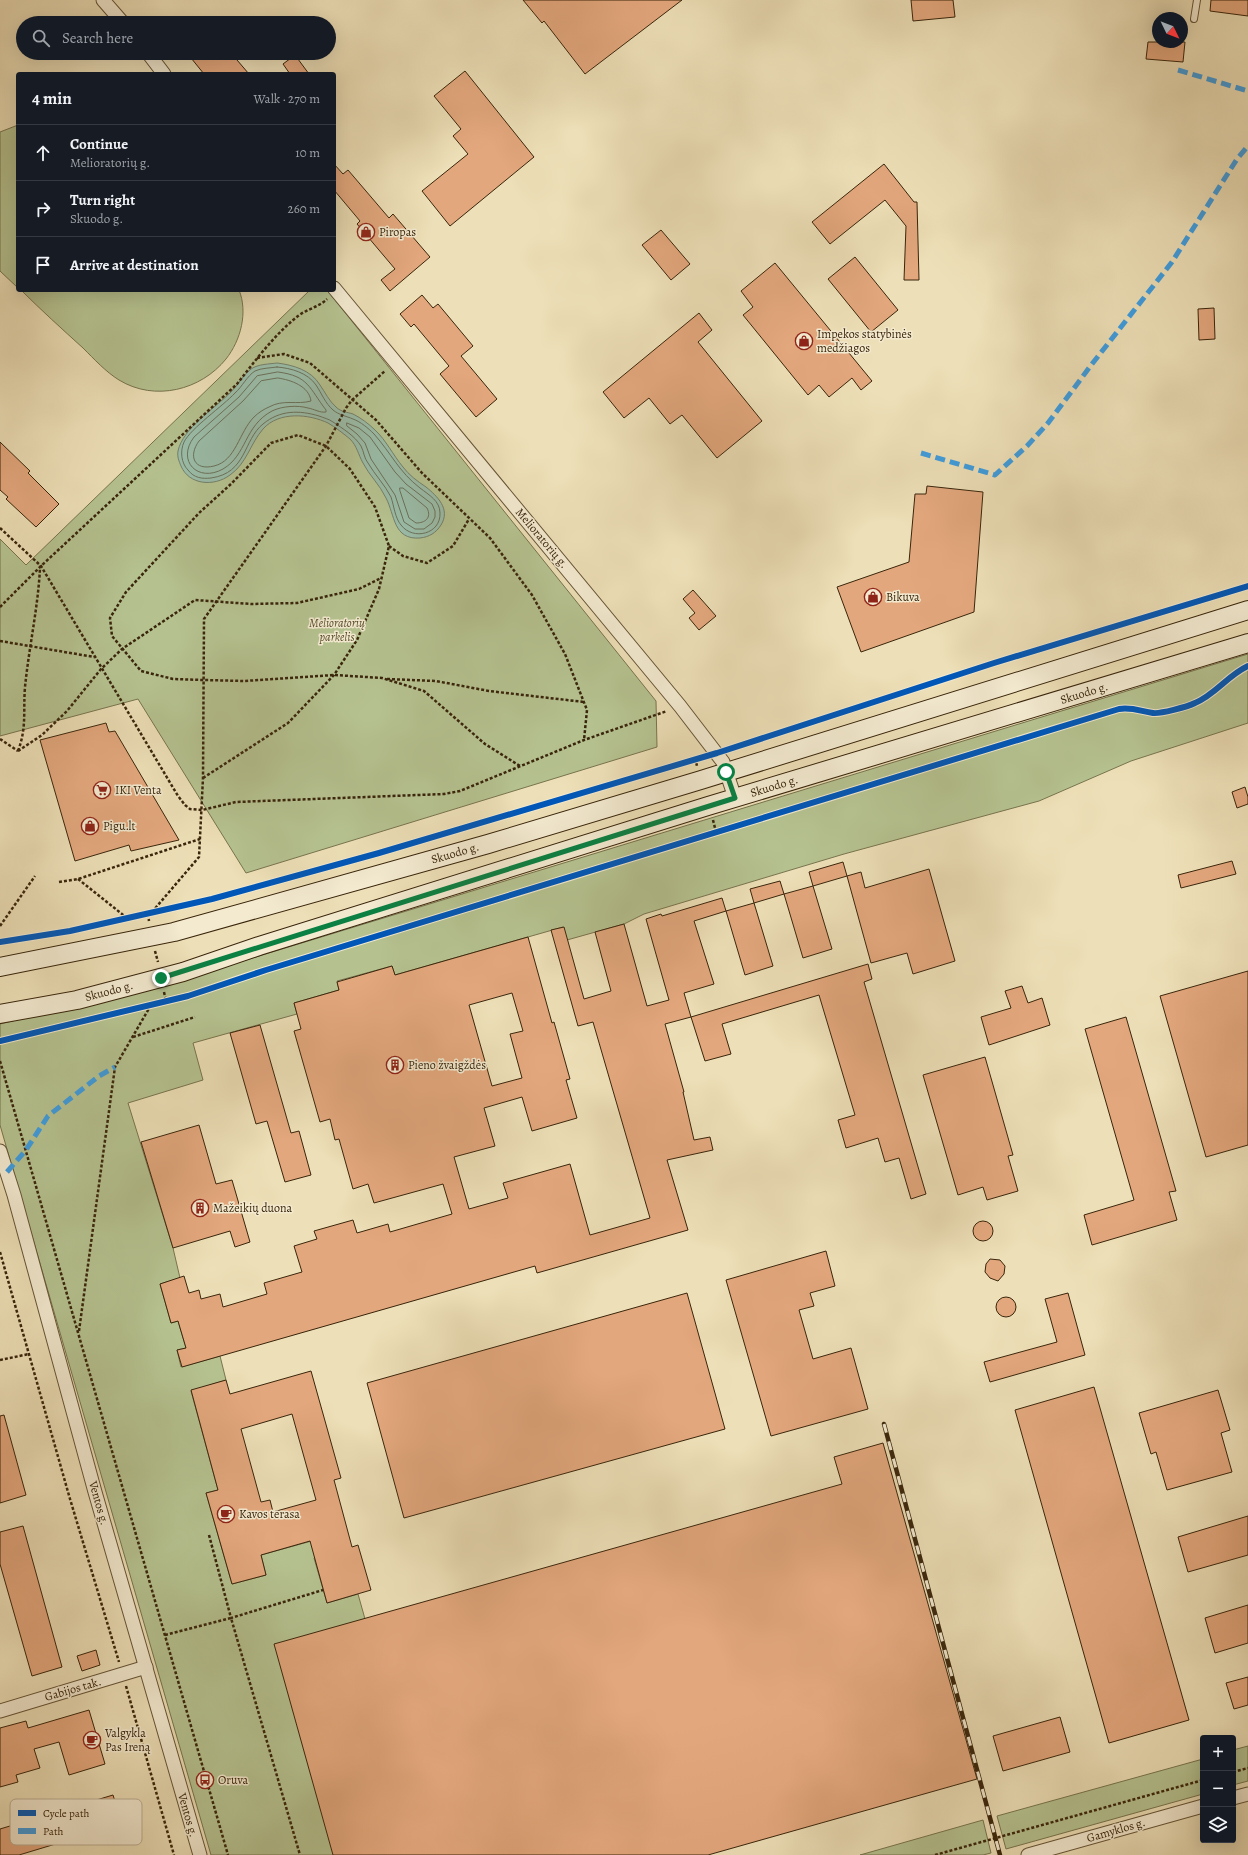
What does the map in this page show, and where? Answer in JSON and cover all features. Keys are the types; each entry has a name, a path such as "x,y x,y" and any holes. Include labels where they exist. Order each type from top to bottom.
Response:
{"main road":[{"name":"Skuodo g.","path":"0,967 182,930 488,844 726,772 1248,610"},
{"name":"Skuodo g.","path":"0,1014 77,1000 161,978 735,798 1248,643"}],"street":[{"path":"103,0 117,16"},
{"path":"153,60 162,72"},
{"name":"Melioratorių g.","path":"336,290 680,706 720,757 735,798"},
{"name":"Ventos g.","path":"0,1151 14,1195 93,1484 200,1855"},
{"name":"Gabijos tak.","path":"0,1711 146,1667"},
{"path":"1236,1797 1248,1794"},
{"name":"Gamyklos g.","path":"1028,1855 1200,1807"}],"lane":[{"path":"1194,19 1197,0"}],"path":[{"path":"0,607 41,566 237,384 258,358 298,316 322,303 332,292"},
{"path":"258,358 284,354 310,363 376,420 422,473 490,538 532,595 565,654 587,710 584,740"},
{"path":"152,912 199,857 203,778 204,619 326,446 346,408 352,400 396,362"},
{"path":"203,778 288,723 334,675 357,640 379,589 389,546 375,507 350,469 326,446 298,436 271,443 231,484 199,513 126,592 110,618 112,636 141,671 173,678 204,680 244,681 334,675 436,681 490,691 584,702"},
{"path":"389,546 403,556 428,563 452,546 469,519"},
{"path":"0,528 41,566 178,796 190,809 202,810 236,802 444,794 460,791 584,740 680,706"},
{"path":"18,751 24,735 25,689 30,646 38,603 41,566"},
{"path":"18,751 42,735 67,711 101,669 122,649 195,600 218,600 251,604 297,603 359,589 382,578"},
{"path":"0,640 94,657"},
{"path":"382,678 424,691 485,744 520,766"},
{"path":"0,739 18,751"},
{"path":"59,882 78,879 200,839"},
{"path":"0,926 35,876"},
{"path":"78,879 127,918"},
{"path":"148,914 166,1001"},
{"path":"78,1334 115,1066 151,1005"},
{"path":"132,1037 195,1017"},
{"path":"0,1061 228,1855"},
{"path":"0,1252 70,1499 174,1855"},
{"path":"0,1360 29,1354"},
{"path":"209,1535 231,1618 300,1855"},
{"path":"165,1635 231,1618 323,1590"},
{"path":"1236,1771 1248,1768"},
{"path":"935,1855 1200,1781"}],"green space":[{"path":"16,126 16,286 0,271 0,132"},
{"path":"23,292 240,292 243,307 242,326 236,343 226,359 216,370 191,385 162,391 133,387 119,380 100,365"},
{"name":"Melioratorių parkelis","path":"308,292 329,292 656,701 657,747 246,873 138,699 0,736 0,539 26,565"},
{"path":"1248,654 1248,723 1131,761 1039,801 844,854 644,914 624,924 567,940 563,927 395,975 392,966 337,981 339,990 294,1003 297,1014 193,1043 203,1080 128,1103 173,1248 180,1278 160,1284 171,1323 178,1321 186,1348 177,1350 181,1367 220,1356 226,1380 191,1391 218,1490 206,1493 232,1584 266,1575 261,1555 326,1537 331,1553 314,1558 327,1603 358,1594 365,1619 333,1855 211,1855 0,1125 0,1024 174,982"},
{"path":"1248,1746 1248,1781 1236,1784 1236,1771 1236,1749"},
{"path":"1200,1760 1200,1795 1006,1849 997,1816"},
{"path":"983,1820 991,1853 983,1855 860,1855"}],"water":[{"path":"277,363 289,365 307,372 316,380 331,402 338,409 359,417 379,434 405,470 430,491 444,508 444,519 435,532 426,537 411,538 400,531 396,525 384,493 365,467 356,447 350,439 328,423 312,418 294,416 277,419 270,423 263,429 236,470 224,479 202,482 190,477 185,472 179,461 178,451 186,434 200,419 231,392 245,374 251,369 260,365"}],"building":[{"path":"523,0 682,0 585,74 544,21 542,23"},
{"path":"911,0 953,0 955,17 913,21"},
{"path":"1211,0 1248,0 1248,16 1210,11"},
{"path":"1148,42 1152,42 1152,48 1184,48 1183,62 1146,59"},
{"path":"193,60 237,60 247,72 202,72"},
{"path":"288,60 299,60 308,72 289,72 283,64"},
{"path":"465,71 534,157 450,226 422,191 468,154 453,136 461,129 434,96"},
{"path":"884,164 914,202 917,202 919,280 904,280 906,226 885,200 830,244 812,222"},
{"path":"336,166 343,174 348,170 389,218 393,214 430,257 390,291 381,280 395,269 357,224 360,221 336,192"},
{"path":"661,230 690,264 671,280 642,245"},
{"path":"855,257 898,310 871,332 828,279"},
{"path":"775,263 872,381 861,390 852,378 829,397 819,385 808,395 743,315 753,307 741,291"},
{"path":"422,295 433,308 438,304 473,346 461,356 497,399 476,417 440,374 449,366 414,324 411,327 400,314"},
{"path":"1214,308 1215,339 1199,340 1198,309"},
{"path":"699,313 712,330 698,342 762,421 717,458 682,415 670,424 649,398 624,418 603,392"},
{"path":"0,442 30,471 28,473 59,504 36,527 6,499 8,497 0,490"},
{"path":"927,486 983,492 974,612 861,652 837,587 909,562 915,494 926,494"},
{"path":"693,590 716,616 699,630 689,618 695,613 683,599"},
{"name":"IKI Venta","path":"106,723 109,732 115,731 179,840 131,851 129,845 75,861 40,740"},
{"path":"1245,787 1248,797 1248,804 1237,808 1232,792"},
{"path":"1232,861 1236,874 1181,888 1178,875"},
{"path":"843,862 847,876 813,886 809,872"},
{"path":"929,869 955,961 913,974 907,953 871,963 847,876 861,872 865,888"},
{"path":"780,881 784,894 754,903 750,889"},
{"path":"813,886 832,949 803,958 784,894"},
{"path":"722,898 726,911 694,921 714,984 684,993 691,1017 665,1024 684,1092 694,1140 710,1137 713,1150 667,1160 688,1230 537,1273 535,1266 182,1367 177,1350 186,1348 178,1321 171,1323 160,1284 184,1276 189,1293 199,1290 201,1299 220,1294 223,1307 267,1294 264,1283 302,1272 294,1246 317,1239 314,1231 353,1220 357,1233 388,1224 390,1232 452,1214 443,1184 374,1203 368,1184 353,1189 339,1139 335,1140 330,1119 320,1122 294,1031 301,1029 294,1003 339,990 337,982 392,966 395,975 528,937 552,1023 554,1022 570,1079 566,1080 577,1118 532,1131 522,1097 484,1108 495,1146 454,1157 469,1209 508,1198 503,1183 570,1164 590,1235 650,1218 593,1022 578,1026 551,930 564,927 584,999 611,991 595,932 624,924 647,1006 669,1000 646,919 661,914 662,916","holes":["512,993 523,1031 510,1034 522,1078 492,1086 469,1005"]},
{"path":"754,903 773,966 745,975 726,911"},
{"path":"868,964 872,979 864,982 926,1194 911,1199 899,1158 885,1162 878,1138 846,1148 838,1120 855,1115 819,995 722,1024 731,1054 705,1061 691,1017"},
{"path":"1248,971 1248,1145 1206,1157 1160,996"},
{"path":"1022,986 1028,1003 1042,998 1050,1025 989,1045 981,1017 1011,1008 1005,991"},
{"path":"1126,1017 1176,1191 1169,1192 1177,1220 1092,1245 1084,1215 1134,1200 1085,1029"},
{"path":"260,1025 291,1133 299,1131 311,1175 285,1182 267,1121 256,1124 230,1033"},
{"path":"985,1057 1013,1155 1008,1156 1018,1191 987,1200 983,1187 958,1195 923,1075"},
{"name":"Mažeikių duona","path":"199,1125 216,1184 232,1180 250,1242 235,1247 230,1231 173,1248 141,1142"},
{"path":"983,1221 990,1224 993,1231 990,1238 983,1241 976,1238 973,1231 976,1224"},
{"path":"826,1251 835,1286 810,1293 814,1306 799,1310 813,1359 851,1348 868,1409 771,1436 726,1280"},
{"path":"990,1259 1000,1260 1005,1266 1004,1274 998,1281 990,1278 985,1272 986,1264"},
{"path":"687,1293 725,1429 404,1518 367,1383"},
{"path":"1068,1293 1085,1355 990,1382 984,1362 1057,1342 1045,1299"},
{"path":"1006,1297 1013,1300 1016,1307 1013,1314 1006,1317 999,1314 996,1307 999,1300"},
{"path":"311,1371 341,1478 334,1480 352,1547 358,1545 371,1590 327,1603 310,1541 261,1555 266,1575 232,1584 206,1493 218,1490 191,1390 226,1380 230,1394","holes":["292,1414 316,1500 273,1512 270,1500 261,1502 241,1429"]},
{"path":"1094,1387 1189,1720 1109,1743 1015,1410"},
{"path":"1218,1390 1230,1430 1221,1433 1232,1472 1167,1490 1156,1452 1151,1454 1139,1413"},
{"path":"4,1415 26,1495 0,1503 0,1416"},
{"path":"883,1443 977,1779 708,1855 333,1855 274,1644 842,1484 834,1457"},
{"path":"1248,1516 1248,1555 1188,1572 1178,1537"},
{"path":"23,1526 62,1667 32,1676 0,1564 0,1532"},
{"path":"1248,1605 1248,1643 1215,1653 1205,1618"},
{"path":"96,1650 100,1665 82,1671 77,1656"},
{"path":"1248,1677 1248,1705 1234,1709 1226,1683"},
{"path":"89,1710 105,1764 69,1775 59,1742 34,1749 40,1768 16,1775 18,1782 0,1787 0,1728 26,1721 28,1728"},
{"path":"1060,1717 1070,1752 1003,1771 993,1736"},
{"path":"113,1795 114,1799 100,1799"},
{"path":"10,1826 10,1845 52,1845 19,1855 0,1855 0,1829"}],"railway":[{"path":"884,1424 1000,1855"}],"marked path":[{"path":"1178,70 1248,91"},
{"path":"921,453 995,475 1027,446 1048,423 1172,262 1237,159 1248,146"},
{"path":"7,1172 26,1150 48,1116 99,1076 115,1067"}],"cycle path":[{"path":"0,942 70,931 212,899 379,853 717,753 994,663 1248,586"},
{"path":"0,1041 188,996 266,970 1119,709 1132,709 1156,713 1186,706 1209,695 1234,674 1248,666"}],"place":[{"name":"Piropas","path":"366,232"},
{"name":"Impekos statybinės medžiagos","path":"804,341"},
{"name":"Bikuva","path":"873,597"},
{"name":"IKI Venta","path":"102,790"},
{"name":"Pigu.lt","path":"90,826"},
{"name":"Pieno žvaigždės","path":"395,1065"},
{"name":"Mažeikių duona","path":"200,1208"},
{"name":"Kavos terasa","path":"226,1514"},
{"name":"Valgykla Pas Ireną","path":"92,1740"},
{"name":"Oruva","path":"205,1780"}],"route":[{"path":"161,978 259,946 735,798 726,772"}]}
